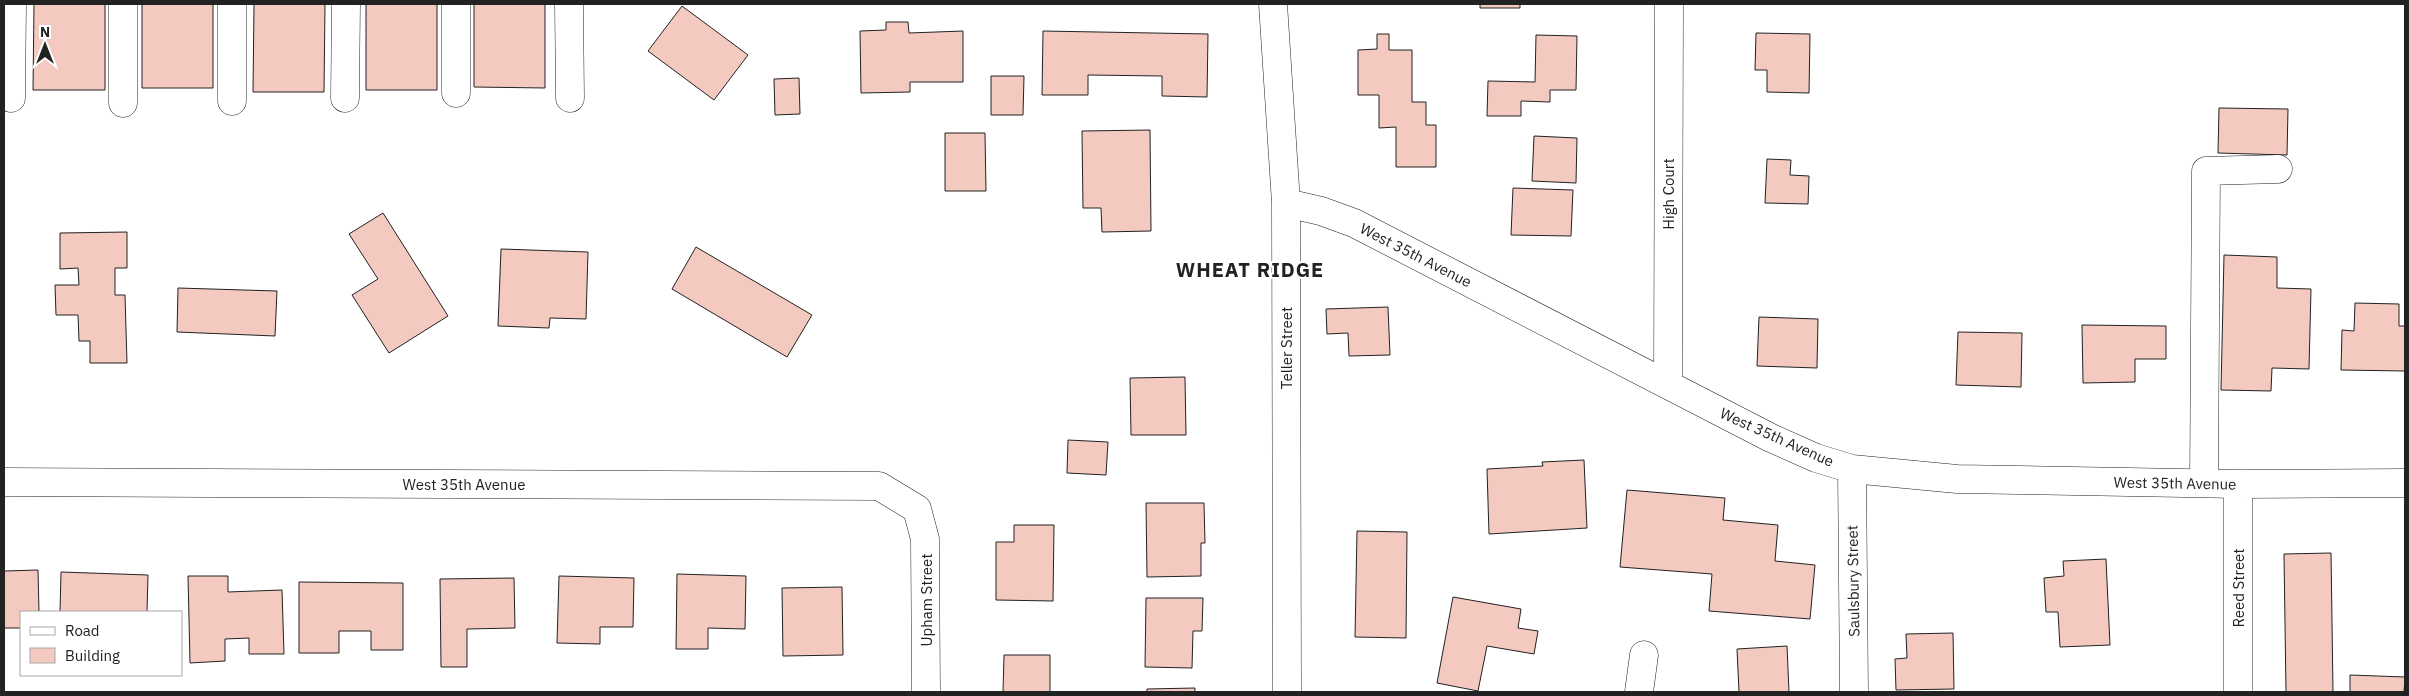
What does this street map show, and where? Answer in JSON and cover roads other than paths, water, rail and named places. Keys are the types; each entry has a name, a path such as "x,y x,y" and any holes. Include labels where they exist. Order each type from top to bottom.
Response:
{"street":[{"path":"11,98 12,4"},
{"path":"123,4 124,102"},
{"path":"232,4 232,101"},
{"path":"345,98 346,4"},
{"path":"456,4 456,93"},
{"path":"569,4 570,98"},
{"name":"Teller Street","path":"1274,4 1286,203 1287,692"},
{"name":"High Court","path":"1668,384 1669,4"},
{"path":"2204,483 2206,171 2278,169"},
{"name":"West 35th Avenue","path":"1286,203 1321,211 1354,223 1771,438 1816,458 1852,469 1957,479 2238,484 2405,483"},
{"name":"Saulsbury Street","path":"1852,469 1854,692"},
{"name":"West 35th Avenue","path":"4,482 879,486 917,509"},
{"name":"Reed Street","path":"2238,484 2238,692"},
{"name":"Upham Street","path":"917,509 925,539 926,692"},
{"path":"1639,692 1644,655"}],"district":[{"name":"WHEAT RIDGE","path":"1250,269"}]}
